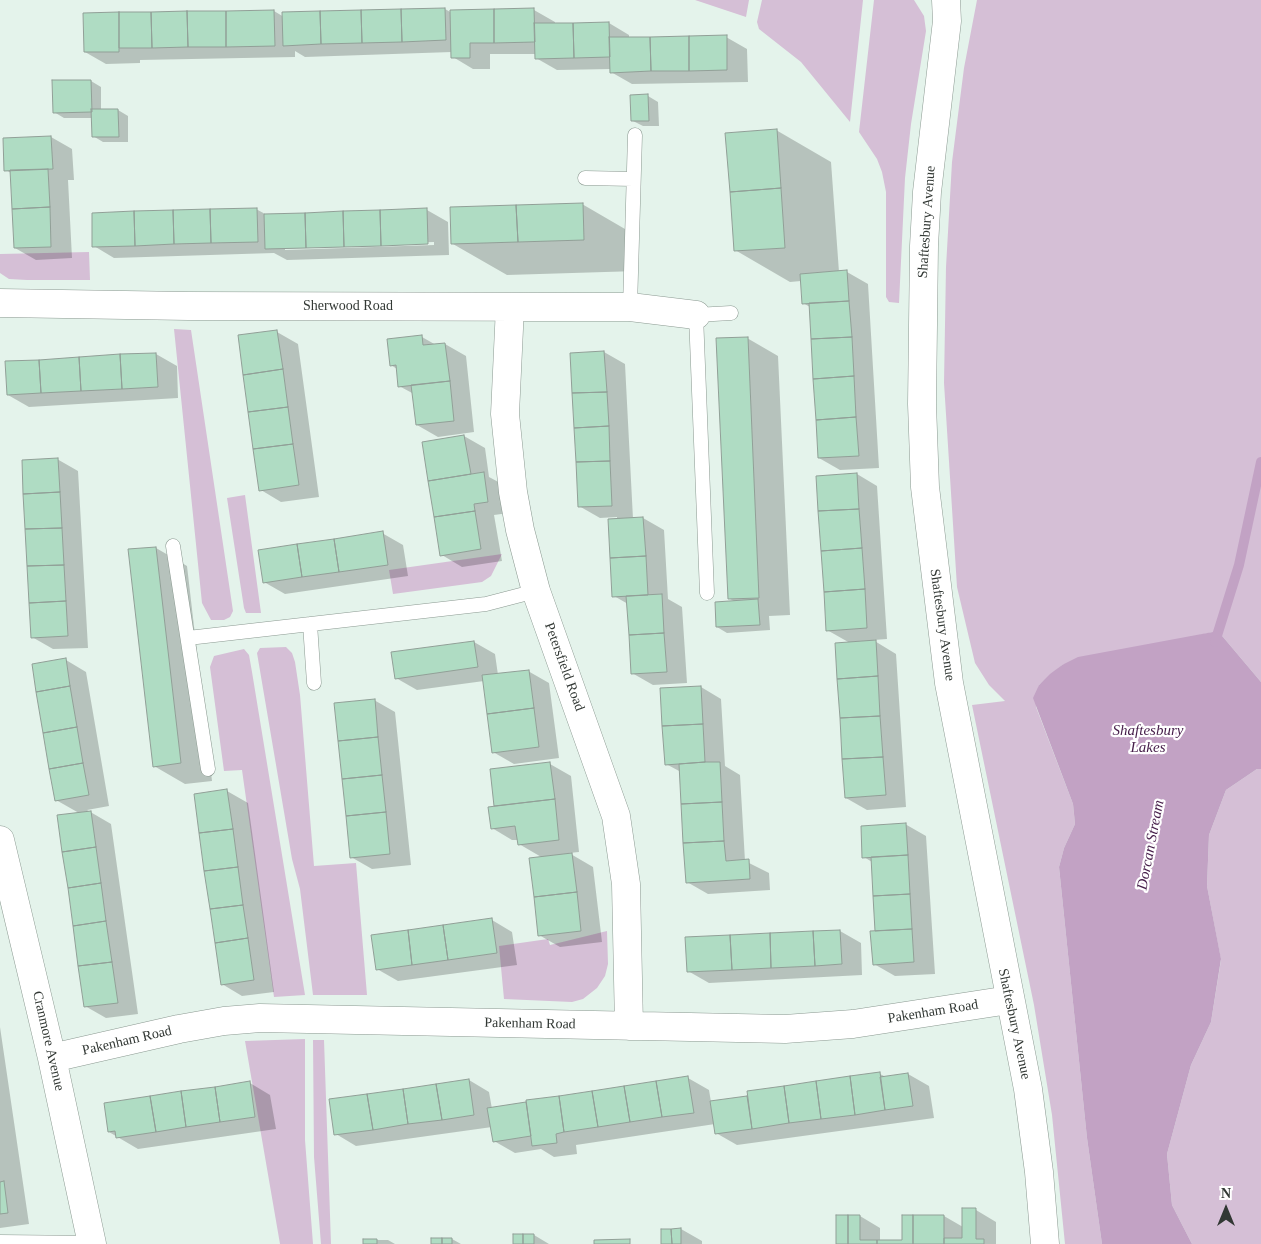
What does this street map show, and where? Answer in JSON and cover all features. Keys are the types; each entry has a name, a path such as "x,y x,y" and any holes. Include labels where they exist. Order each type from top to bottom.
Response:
{"street":[{"name":"Shaftesbury Avenue","path":"946,0 947,21 926,192 922,404 926,487 949,682 1033,1121 1045,1244"},
{"name":"Sherwood Road","path":"0,303 630,307 696,315"},
{"name":"Petersfield Road","path":"510,307 505,414 508,456 520,530 536,591 616,816 626,884 629,1026"},
{"name":"Cranmore Avenue","path":"0,840 52,1058 92,1243"},
{"name":"Pakenham Road","path":"52,1058 179,1029 224,1021 260,1018 731,1029 820,1027 853,1024 1009,1000"}],"lane":[{"path":"630,307 635,135"},
{"path":"585,178 633,179"},
{"path":"707,593 696,315 731,314"},
{"path":"173,546 208,769"},
{"path":"188,638 486,604 536,591"},
{"path":"310,624 314,682"},
{"path":"0,1242 92,1243"}],"shaded area":[{"path":"695,0 749,0 746,17"},
{"path":"762,0 863,0 850,122 801,62 759,29 757,22"},
{"path":"874,0 914,0 924,16 926,31 911,124 905,178 899,303 889,302 886,297 886,192 882,172 877,159 859,132"},
{"path":"977,0 1261,0 1261,682 1218,631 1062,665 1039,685 1036,707 1073,804 1075,824 1064,848 1059,867 1087,1138 1102,1244 1065,1244 1052,1115 1034,1005 972,705 1005,701 989,685 975,663 957,587 944,383 946,267 952,162 964,68"},
{"path":"89,252 90,280 9,279 0,273 0,254"},
{"path":"174,329 191,330 233,611 230,617 224,620 211,620 202,603"},
{"path":"245,495 261,613 246,613 244,608 227,498"},
{"path":"502,554 491,576 482,582 393,594 389,570"},
{"path":"286,647 292,653 295,662 300,695 314,866 356,863 367,995 313,995 300,889 292,859 257,653 260,648"},
{"path":"244,649 249,655 252,672 305,995 274,997 242,770 224,771 210,667 214,656"},
{"path":"1257,769 1261,769 1261,1244 1192,1244 1172,1205 1167,1154 1191,1065 1211,1022 1221,960 1207,886 1209,835 1226,790"},
{"path":"607,931 608,964 605,976 597,988 583,999 572,1002 504,999 499,946 548,939 550,945"},
{"path":"305,1039 305,1140 313,1244 280,1244 245,1041"},
{"path":"313,1040 324,1040 331,1244 321,1244 314,1157"}],"water":[{"name":"Shaftesbury Lakes","path":"1218,631 1261,682 1261,769 1257,769 1226,790 1209,835 1207,886 1221,959 1211,1022 1191,1065 1167,1154 1172,1205 1192,1244 1102,1244 1087,1138 1059,867 1064,848 1075,824 1073,804 1033,698 1039,685 1050,674 1078,657"}],"building":[{"path":"445,8 446,40 402,42 401,9"},
{"path":"534,8 535,42 494,43 494,9"},
{"path":"401,9 402,42 362,43 361,10"},
{"path":"494,9 494,43 470,43 470,58 451,58 450,10"},
{"path":"274,10 275,46 226,47 226,11"},
{"path":"361,10 362,43 321,44 320,11"},
{"path":"187,11 188,47 152,48 151,12"},
{"path":"187,11 226,11 226,47 188,47"},
{"path":"320,11 321,44 283,46 282,12"},
{"path":"119,12 119,52 84,52 83,13"},
{"path":"119,12 151,12 152,48 119,48"},
{"path":"609,22 610,57 574,58 573,23"},
{"path":"534,23 573,23 574,58 535,59"},
{"path":"727,35 727,70 689,71 689,36"},
{"path":"689,36 689,71 651,71 650,37"},
{"path":"609,37 650,37 651,71 610,73"},
{"path":"52,80 91,80 92,112 53,113"},
{"path":"648,94 649,121 631,121 630,95"},
{"path":"91,109 118,109 119,137 92,137"},
{"path":"777,129 781,188 730,192 725,133"},
{"path":"51,136 53,169 4,171 3,138"},
{"path":"48,169 50,207 12,209 10,170"},
{"path":"781,188 785,248 734,251 730,192"},
{"path":"583,203 584,240 518,242 516,205"},
{"path":"516,205 518,242 451,244 450,207"},
{"path":"50,207 51,247 14,248 12,209"},
{"path":"257,208 258,242 211,243 210,209"},
{"path":"427,208 428,244 381,246 380,210"},
{"path":"210,209 211,243 174,244 173,210"},
{"path":"173,210 174,244 135,246 134,211"},
{"path":"380,210 381,246 344,247 343,211"},
{"path":"134,211 135,246 92,247 92,213"},
{"path":"343,211 344,247 306,248 305,213"},
{"path":"305,213 306,248 265,249 264,214"},
{"path":"847,270 849,301 802,304 800,274"},
{"path":"849,301 852,337 811,339 809,303"},
{"path":"277,330 283,369 243,375 238,335"},
{"path":"422,335 423,345 445,343 450,381 398,387 396,365 390,366 387,339"},
{"path":"748,337 759,598 728,599 716,338"},
{"path":"852,337 854,376 813,379 811,339"},
{"path":"604,351 607,392 572,393 570,353"},
{"path":"156,353 158,387 122,389 120,354"},
{"path":"120,354 122,389 81,391 79,357"},
{"path":"79,357 81,391 41,393 39,360"},
{"path":"39,360 41,393 7,395 5,361"},
{"path":"283,369 288,407 248,412 243,375"},
{"path":"854,376 856,417 816,420 813,379"},
{"path":"450,381 454,421 416,425 411,385"},
{"path":"607,392 609,426 574,428 572,393"},
{"path":"288,407 293,444 253,449 248,412"},
{"path":"856,417 859,456 818,458 816,420"},
{"path":"609,426 610,461 576,462 574,428"},
{"path":"464,435 471,474 428,481 422,442"},
{"path":"293,444 299,485 259,491 253,449"},
{"path":"58,458 60,492 23,494 22,460"},
{"path":"610,461 612,506 578,507 576,462"},
{"path":"484,472 488,502 474,504 475,511 434,517 428,481"},
{"path":"857,473 859,509 818,511 816,476"},
{"path":"60,492 62,528 25,529 23,494"},
{"path":"859,509 862,548 821,551 818,511"},
{"path":"475,511 481,549 440,556 434,517"},
{"path":"643,517 646,556 610,558 608,519"},
{"path":"62,528 64,565 27,566 25,529"},
{"path":"383,531 388,565 339,572 334,539"},
{"path":"334,539 339,572 302,577 297,544"},
{"path":"297,544 302,577 263,583 258,550"},
{"path":"156,547 181,763 153,767 128,549"},
{"path":"862,548 865,589 824,592 821,551"},
{"path":"646,556 648,595 612,597 610,558"},
{"path":"64,565 66,601 29,603 27,566"},
{"path":"865,589 867,628 826,631 824,592"},
{"path":"662,594 664,633 629,635 626,596"},
{"path":"758,599 760,625 716,627 715,602"},
{"path":"66,601 68,636 31,638 29,603"},
{"path":"664,633 667,672 631,674 629,635"},
{"path":"876,640 878,676 837,679 835,643"},
{"path":"474,641 478,667 395,679 391,652"},
{"path":"66,658 70,686 36,692 32,664"},
{"path":"529,670 534,708 487,714 482,675"},
{"path":"878,676 880,716 840,718 837,679"},
{"path":"70,686 77,727 43,733 36,692"},
{"path":"701,686 703,724 662,726 660,688"},
{"path":"375,699 378,737 338,741 334,703"},
{"path":"534,708 539,747 492,753 487,714"},
{"path":"880,716 883,757 842,759 840,718"},
{"path":"703,724 705,762 665,765 662,726"},
{"path":"77,727 83,763 49,769 43,733"},
{"path":"378,737 382,775 342,779 338,741"},
{"path":"883,757 886,795 845,798 842,759"},
{"path":"550,762 555,799 494,806 490,769"},
{"path":"720,762 722,802 681,804 679,764"},
{"path":"83,763 89,795 55,801 49,769"},
{"path":"382,775 386,812 346,816 342,779"},
{"path":"227,789 233,829 199,833 194,794"},
{"path":"555,799 559,840 518,845 515,826 491,829 488,807"},
{"path":"722,802 724,841 683,843 681,804"},
{"path":"91,811 96,847 62,852 57,815"},
{"path":"386,812 390,854 350,858 346,816"},
{"path":"906,823 908,855 862,858 861,826"},
{"path":"233,829 238,867 204,871 199,833"},
{"path":"724,841 726,861 749,859 750,879 686,883 683,843"},
{"path":"96,847 101,883 68,888 62,852"},
{"path":"572,853 577,892 534,897 529,858"},
{"path":"908,855 910,894 873,896 871,857"},
{"path":"238,867 243,905 210,909 204,871"},
{"path":"101,883 106,921 73,926 68,888"},
{"path":"577,892 581,931 538,936 534,897"},
{"path":"910,894 912,929 875,931 873,896"},
{"path":"243,905 248,938 215,943 210,909"},
{"path":"492,918 497,953 448,960 443,925"},
{"path":"106,921 112,962 78,966 73,926"},
{"path":"443,925 448,960 412,965 408,930"},
{"path":"912,929 914,962 873,965 870,931"},
{"path":"408,930 412,965 376,970 371,935"},
{"path":"840,930 842,964 815,966 813,931"},
{"path":"813,931 815,966 771,968 770,933"},
{"path":"770,933 771,968 732,970 730,935"},
{"path":"730,935 732,970 687,972 685,937"},
{"path":"248,938 254,980 221,985 215,943"},
{"path":"112,962 118,1003 84,1007 78,966"},
{"path":"880,1072 885,1110 855,1115 850,1076"},
{"path":"908,1073 913,1106 885,1110 880,1077"},
{"path":"688,1076 694,1113 662,1117 656,1081"},
{"path":"850,1076 855,1115 821,1119 816,1081"},
{"path":"469,1079 474,1115 442,1120 436,1084"},
{"path":"250,1081 255,1117 220,1122 215,1087"},
{"path":"656,1081 662,1117 630,1122 624,1086"},
{"path":"816,1081 821,1119 789,1123 784,1086"},
{"path":"436,1084 442,1120 408,1124 403,1089"},
{"path":"624,1086 630,1122 598,1127 592,1091"},
{"path":"784,1086 789,1123 752,1129 747,1091"},
{"path":"215,1087 220,1122 186,1127 181,1091"},
{"path":"403,1089 408,1124 373,1130 367,1094"},
{"path":"181,1091 186,1127 156,1132 150,1096"},
{"path":"592,1091 598,1127 564,1132 559,1096"},
{"path":"367,1094 373,1130 334,1135 329,1099"},
{"path":"150,1096 156,1132 116,1138 115,1131 108,1132 104,1103"},
{"path":"559,1096 564,1132 556,1134 557,1143 532,1146 526,1100"},
{"path":"747,1096 752,1129 715,1134 710,1101"},
{"path":"526,1102 531,1136 493,1142 487,1108"},
{"path":"4,1181 8,1213 0,1214 0,1182"},
{"path":"962,1208 976,1208 976,1239 984,1239 984,1244 944,1244 944,1238 962,1238"},
{"path":"836,1215 848,1215 848,1244 836,1244"},
{"path":"848,1215 860,1215 860,1240 877,1240 877,1244 848,1244"},
{"path":"902,1215 913,1215 913,1244 877,1244 877,1240 902,1240"},
{"path":"913,1215 944,1215 944,1244 913,1244"},
{"path":"681,1228 681,1244 672,1244 671,1229"},
{"path":"661,1229 671,1229 672,1244 661,1244"},
{"path":"513,1234 523,1234 523,1244 513,1244"},
{"path":"523,1234 534,1234 534,1244 523,1244"},
{"path":"431,1238 442,1238 442,1244 431,1244"},
{"path":"442,1238 452,1238 452,1244 442,1244"},
{"path":"363,1239 377,1239 377,1244 363,1244"},
{"path":"630,1239 630,1244 594,1244 594,1240"}],"waterway":[{"name":"Dorcan Stream","path":"1215,642 1239,565 1261,462"}]}
